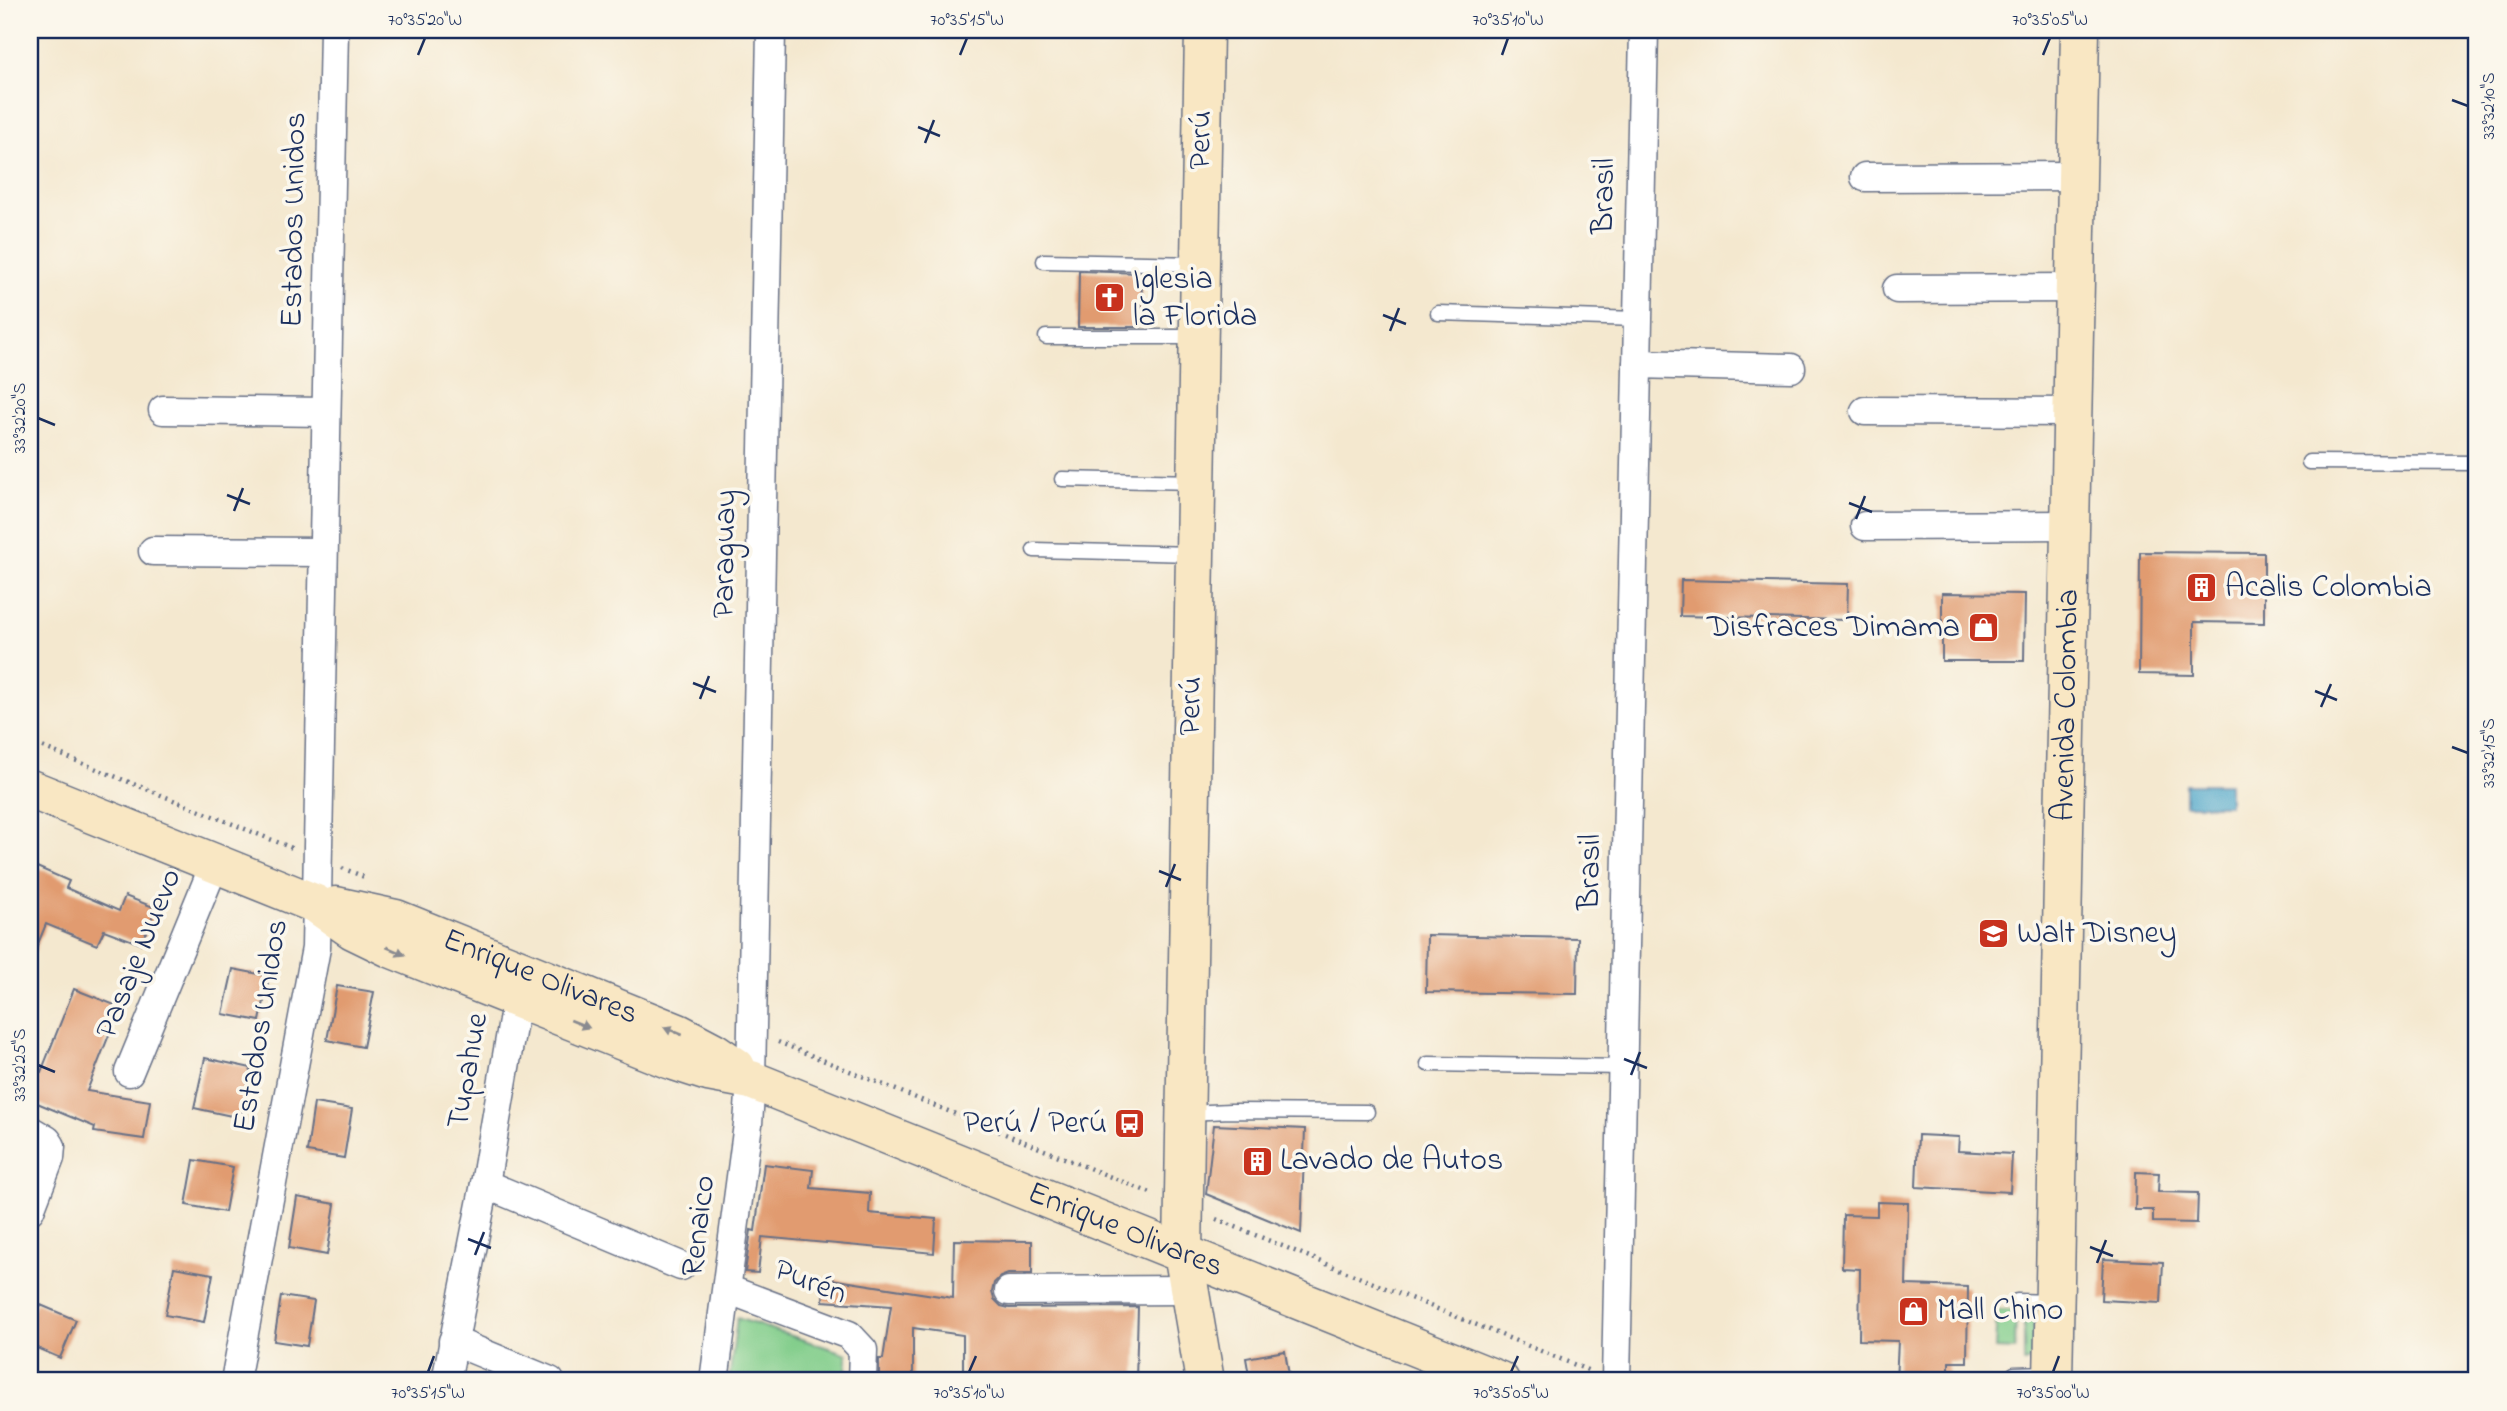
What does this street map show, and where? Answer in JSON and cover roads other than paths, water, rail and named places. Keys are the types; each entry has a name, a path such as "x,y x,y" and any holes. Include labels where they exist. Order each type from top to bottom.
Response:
{"main road":[{"name":"Perú","path":"1204,30 1182,1252 1205,1381"},
{"name":"Avenida Colombia","path":"2053,1377 2080,30"},
{"name":"Enrique Olivares","path":"30,789 316,904 356,909 396,919 519,984 678,1032 714,1052 751,1080 1500,1381"}],"street":[{"name":"Estados Unidos","path":"236,1381 316,948 334,30"},
{"name":"Paraguay","path":"751,1080 771,30"},
{"name":"Brasil","path":"1609,1379 1623,1067 1644,30"},
{"path":"1865,177 2077,176"},
{"path":"1897,289 2074,288"},
{"path":"1637,364 1791,368"},
{"path":"163,410 326,412"},
{"path":"1865,411 2072,412"},
{"path":"1865,526 2070,525"},
{"path":"153,551 323,552"},
{"name":"Pasaje Nuevo","path":"129,1072 215,863"},
{"name":"Tupahue","path":"446,1381 485,1184 519,984"},
{"name":"Renaico","path":"714,1381 748,1124 751,1080"},
{"path":"30,1130 47,1140 51,1152 30,1210"},
{"path":"485,1184 681,1266"},
{"name":"Purén","path":"727,1289 849,1335 863,1350 862,1381"},
{"path":"1009,1291 1189,1290"},
{"path":"453,1341 550,1381"}],"lane":[{"path":"1044,261 1200,264"},
{"path":"1438,313 1638,319"},
{"path":"1046,337 1198,337"},
{"path":"2309,462 2477,463"},
{"path":"1062,479 1195,482"},
{"path":"1034,550 1194,554"},
{"path":"1427,1064 1623,1067"},
{"path":"1185,1113 1367,1112"},
{"path":"2017,1300 2055,1302"},
{"path":"2014,1374 2053,1377"}],"water":[{"path":"2185,784 2229,784 2229,805 2185,805"}],"place":[{"name":"Iglesia la Florida","path":"1110,298"},
{"name":"Acalis Colombia","path":"2202,588"},
{"name":"Disfraces Dimama","path":"1983,628"},
{"name":"Walt Disney","path":"1994,934"},
{"name":"Perú / Perú","path":"1130,1124"},
{"name":"Lavado de Autos","path":"1257,1161"},
{"name":"Mall Chino","path":"1914,1311"}]}
